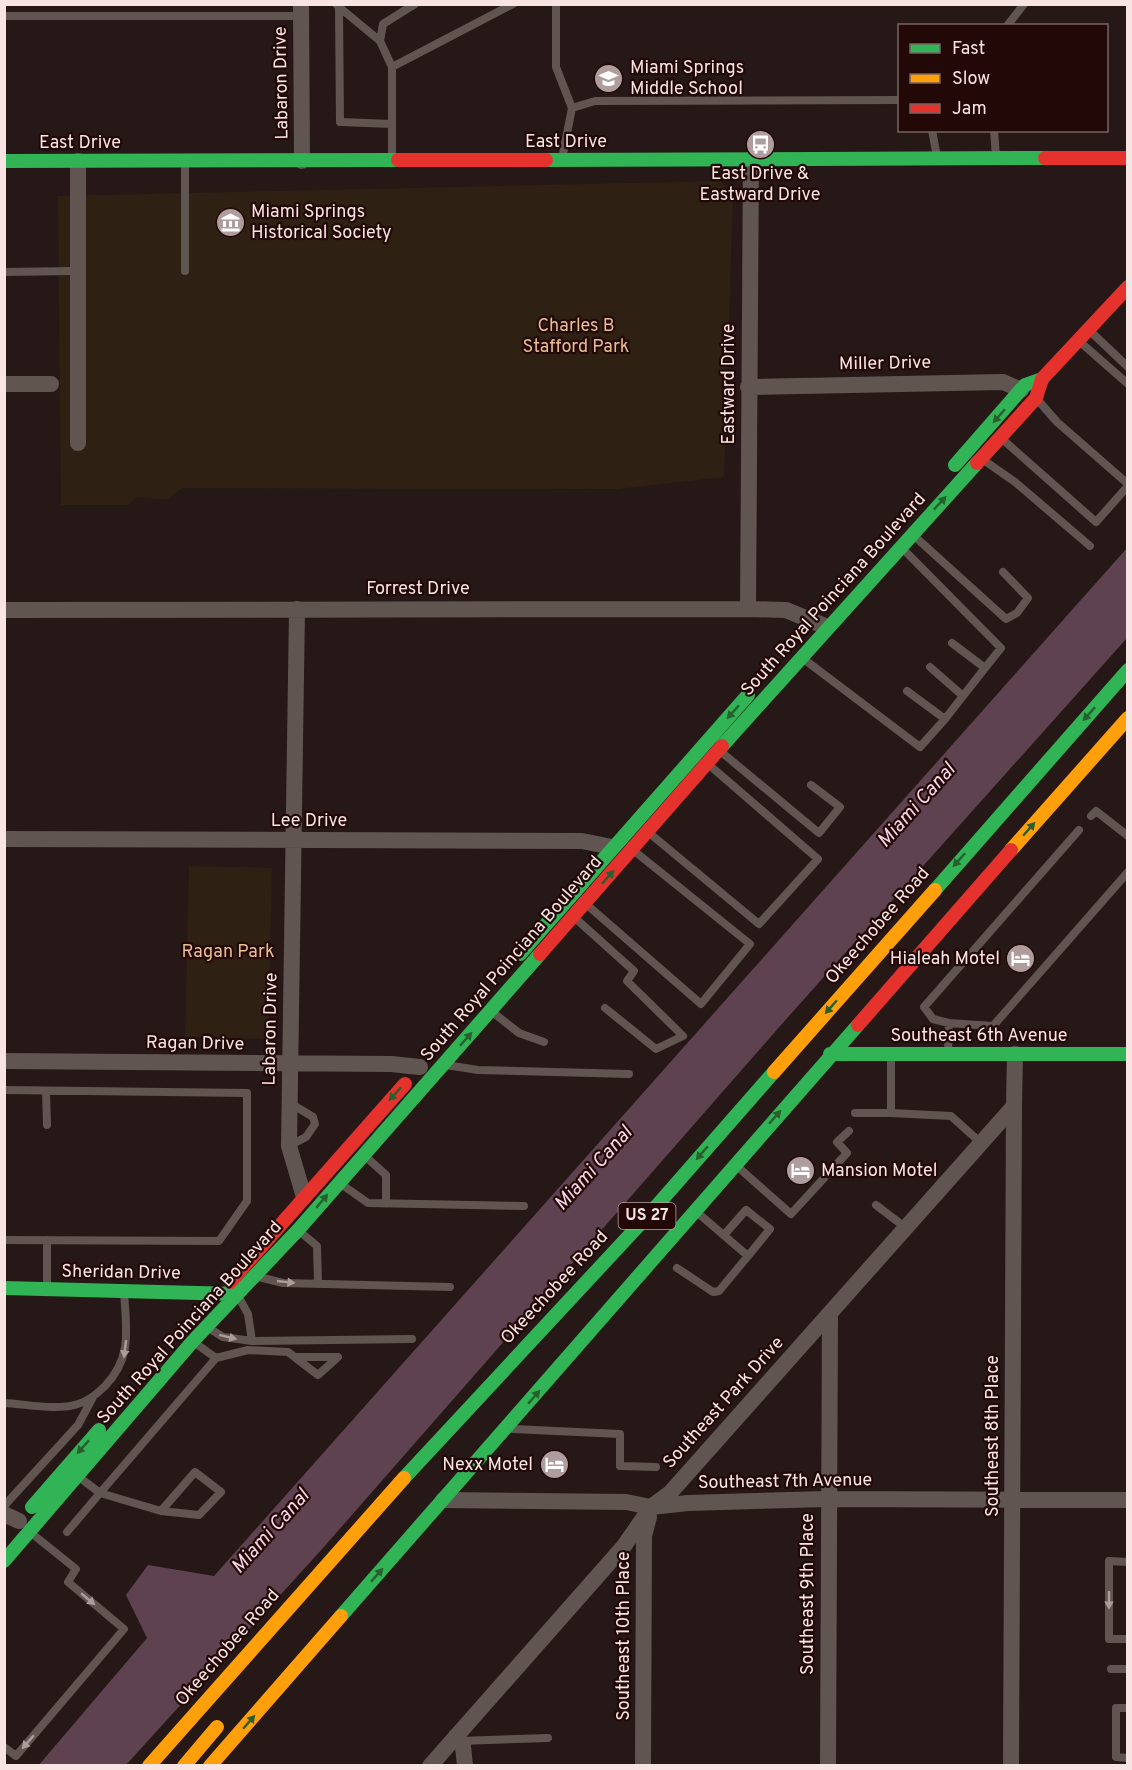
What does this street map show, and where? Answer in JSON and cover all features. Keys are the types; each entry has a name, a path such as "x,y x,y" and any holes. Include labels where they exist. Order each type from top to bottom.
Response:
{"main road":[{"name":"East Drive","path":"4,161 1128,158"},
{"name":"South Royal Poinciana Boulevard","path":"16,1524 79,1477 193,1341 298,1230 801,657 816,622 901,546 1001,438 1036,398 1042,380 1128,287"},
{"name":"South Royal Poinciana Boulevard","path":"943,477 1025,386 1042,380"},
{"name":"Okeechobee Road","path":"148,1766 396,1486 653,1210 1128,670"},
{"name":"South Royal Poinciana Boulevard","path":"512,964 612,847 761,680"},
{"name":"US 27","path":"210,1766 694,1209 1128,718"},
{"name":"Southeast 6th Avenue","path":"830,1054 1128,1054"},
{"name":"South Royal Poinciana Boulevard","path":"4,1561 16,1524 424,1063"},
{"path":"485,1429 640,1271"},
{"name":"Sheridan Drive","path":"4,1288 237,1294"},
{"path":"184,1766 231,1712"}],"street":[{"name":"Labaron Drive","path":"301,10 302,161"},
{"name":"Eastward Drive","path":"748,609 751,159"},
{"path":"78,162 76,272 78,443"},
{"name":"Miller Drive","path":"748,387 1003,382 1021,390"},
{"path":"4,384 51,384"},
{"name":"Labaron Drive","path":"297,609 289,1146 304,1197"},
{"name":"Forrest Drive","path":"4,610 748,609 786,610 816,622"},
{"name":"Lee Drive","path":"4,839 582,841 612,847"},
{"path":"1014,1106 1015,1054"},
{"name":"Ragan Drive","path":"4,1061 290,1065 424,1063"},
{"name":"Southeast Park Drive","path":"430,1766 458,1738 624,1546 651,1507 670,1493 1014,1106"},
{"name":"Southeast 8th Place","path":"1011,1766 1014,1106"},
{"name":"Southeast 9th Place","path":"828,1766 827,1499 830,1313"},
{"name":"Southeast 7th Avenue","path":"443,1500 626,1502 651,1507 688,1503 827,1499 1128,1500"},
{"name":"Southeast 10th Place","path":"643,1766 644,1536 651,1507"},
{"path":"458,1738 465,1766"}],"lane":[{"path":"380,41 384,24 414,4"},
{"path":"392,67 513,4"},
{"path":"556,4 556,67 572,108 562,159"},
{"path":"1009,24 1024,4"},
{"path":"338,6 380,41 392,67 392,161"},
{"path":"338,6 340,122 392,124"},
{"path":"4,15 301,10"},
{"path":"572,108 595,101 898,100"},
{"path":"932,132 937,158"},
{"path":"994,132 996,158"},
{"path":"185,161 185,271"},
{"path":"4,272 76,272"},
{"path":"1089,330 1128,367"},
{"path":"1078,341 1128,384"},
{"path":"1001,438 1096,522 1128,485 1057,422 1036,398"},
{"path":"982,459 1015,482 1090,546"},
{"path":"912,533 1006,619 1017,613 1028,598 1003,572"},
{"path":"801,657 920,747 1001,648 901,546"},
{"path":"952,643 985,668"},
{"path":"930,668 963,696"},
{"path":"907,691 945,719"},
{"path":"719,751 819,833 840,807 811,785"},
{"path":"648,832 759,924 818,859 708,764"},
{"path":"1091,816 1096,811 1128,836"},
{"path":"1080,830 924,1006 933,1019 948,1023 993,1026 1128,872"},
{"path":"584,903 701,1004 750,944 632,849"},
{"path":"572,916 634,971 627,981 683,1036 656,1049 605,1008"},
{"path":"491,1011 519,1033 544,1042"},
{"path":"948,1023 948,1054"},
{"path":"891,1054 891,1113"},
{"path":"442,1065 478,1070 629,1074"},
{"path":"4,1090 247,1093 247,1201 219,1241 4,1240"},
{"path":"46,1090 47,1125"},
{"path":"289,1146 306,1137 315,1124 313,1117 290,1103"},
{"path":"855,1113 951,1116 981,1143"},
{"path":"734,1164 791,1214 847,1153 837,1142 849,1131"},
{"path":"363,1155 386,1175 386,1204"},
{"path":"339,1182 368,1203 524,1206"},
{"path":"876,1205 906,1228"},
{"path":"694,1209 748,1256"},
{"path":"677,1268 713,1292 719,1292 770,1229 746,1210 724,1235"},
{"path":"298,1230 317,1246 318,1284"},
{"path":"47,1240 47,1289"},
{"path":"255,1276 283,1283 450,1287"},
{"path":"4,1506 78,1425 93,1397 119,1371 124,1357 124,1291"},
{"path":"237,1294 248,1314 252,1341"},
{"path":"206,1327 223,1337 252,1341 412,1339"},
{"path":"193,1341 216,1358"},
{"path":"67,1532 216,1358 248,1350 288,1352 295,1357"},
{"path":"4,1403 63,1406 78,1404 93,1397"},
{"path":"506,1428 620,1434 620,1466 656,1467"},
{"path":"79,1477 100,1493 161,1511 199,1515 221,1492 195,1473 161,1511"},
{"path":"4,1747 16,1756 124,1629 68,1582 76,1569 16,1524"},
{"path":"1128,1562 1110,1561 1109,1606 1109,1639 1128,1639"},
{"path":"1111,1669 1128,1669"},
{"path":"1128,1708 1116,1708 1116,1757 1128,1758"},
{"path":"458,1738 548,1738"}],"green space":[{"name":"Charles B Stafford Park","path":"721,181 733,196 724,477 618,489 182,488 167,500 137,497 128,505 61,505 58,196"},
{"name":"Ragan Park","path":"189,866 272,868 268,1039 185,1037"}],"water":[{"name":"Miami Canal","path":"1127,548 1127,638 789,1016 323,1548 126,1765 38,1766 147,1638 126,1595 148,1565 214,1576"}],"traffic: fast":[{"path":"546,160 1045,158"},
{"path":"4,161 398,160"},
{"path":"955,465 1025,385 1042,379"},
{"path":"722,746 977,463"},
{"path":"935,890 1128,670"},
{"path":"520,954 748,695"},
{"path":"4,1561 193,1341 298,1230 540,954"},
{"path":"341,1616 858,1025"},
{"path":"830,1054 1128,1054"},
{"path":"404,1478 653,1210 774,1072"},
{"path":"4,1288 237,1294"},
{"path":"32,1507 99,1430"}],"traffic: slow":[{"path":"1011,850 1128,718"},
{"path":"774,1072 935,890"},
{"path":"149,1766 404,1478"},
{"path":"210,1766 341,1616"},
{"path":"184,1766 217,1727"}],"traffic: jam":[{"path":"1045,158 1128,158"},
{"path":"398,160 546,160"},
{"path":"977,463 1036,398 1042,379 1128,287"},
{"path":"540,954 722,746"},
{"path":"858,1025 1011,850"},
{"path":"230,1282 405,1084"}],"place":[{"name":"Miami Springs Middle School","path":"609,78"},
{"name":"East Drive & Eastward Drive","path":"760,145"},
{"name":"Miami Springs Historical Society","path":"230,222"},
{"name":"Hialeah Motel","path":"1021,959"},
{"name":"Mansion Motel","path":"800,1171"},
{"name":"Nexx Motel","path":"554,1465"}]}
